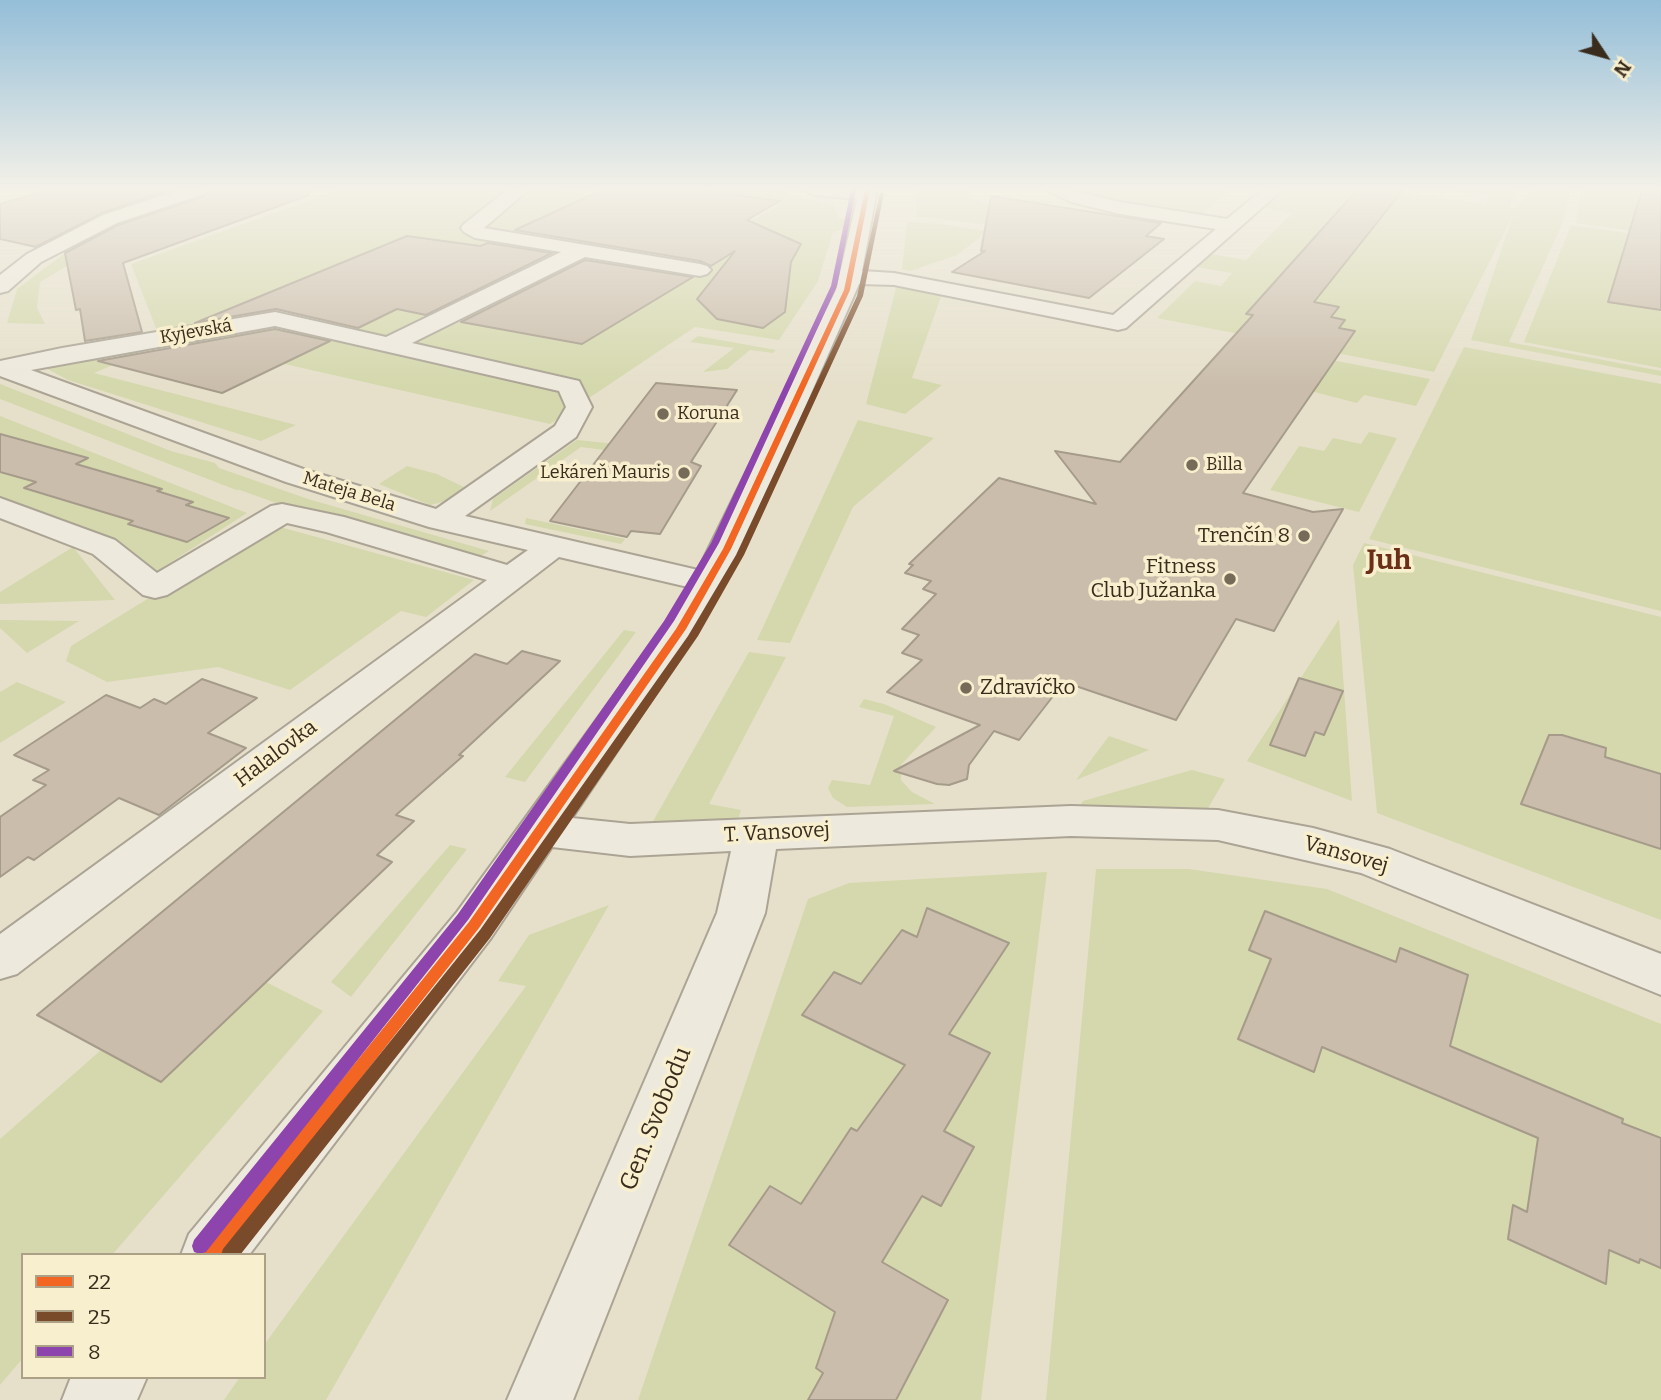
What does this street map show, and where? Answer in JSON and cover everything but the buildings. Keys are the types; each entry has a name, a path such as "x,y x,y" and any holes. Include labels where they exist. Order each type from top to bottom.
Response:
{"street":[{"path":"0,286 39,255"},
{"path":"387,346 571,255"},
{"path":"613,255 700,270"},
{"path":"213,1253 474,925 681,629 727,549 851,277 855,255"},
{"path":"851,277 894,279 1118,323 1198,255"},
{"name":"Kyjevská","path":"2,368 62,355 275,319 570,387 579,407 566,431 440,520"},
{"name":"Mateja Bela","path":"2,368 296,476 440,520 551,548 708,582"},
{"path":"0,507 104,547 155,588 282,513 333,524 513,577"},
{"name":"Halalovka","path":"0,960 551,548"},
{"name":"Vansovej","path":"1012,824 1139,821 1217,825 1313,844 1374,860 1661,975"},
{"name":"T. Vansovej","path":"542,830 630,840 1012,824"},
{"name":"Gen. Svobodu","path":"540,1400 741,913 757,834"},
{"path":"95,1400 112,1379"}],"green space":[{"path":"62,255 85,255 40,282 37,308 45,324 7,323 17,289"},
{"path":"155,255 826,255 818,281 779,340 695,327 550,424 236,353 227,357 165,343 94,373 296,425 261,441 68,380 42,366 159,336 131,264"},
{"path":"903,255 956,255 910,271 902,269"},
{"path":"1209,255 1246,260 1251,255 1493,255 1434,372 1157,318 1195,281 1221,286 1232,273 1196,267"},
{"path":"1499,255 1548,255 1509,342 1661,371 1661,376 1471,340"},
{"path":"1559,255 1661,255 1661,368 1524,342"},
{"path":"896,288 914,288 942,294 912,378 942,385 905,414 866,404"},
{"path":"698,336 776,350 773,353 750,350 727,369 703,372 734,348 690,342"},
{"path":"1464,347 1661,384 1661,611 1369,539"},
{"path":"1311,356 1430,379 1416,406 1364,395 1357,403 1291,386"},
{"path":"0,384 171,451 215,463 219,468 308,499 489,551 474,560 293,509 237,489 239,491 0,399"},
{"path":"0,416 247,513 151,575 115,542 0,496"},
{"path":"858,420 934,438 853,507 790,643 757,640"},
{"path":"1369,432 1397,438 1359,512 1270,490 1299,446 1324,451 1333,438 1361,444"},
{"path":"577,440 696,452 689,461 581,447 490,511 493,499"},
{"path":"407,466 437,474 468,489 459,498 430,505 379,484"},
{"path":"526,518 625,539 621,544 525,524"},
{"path":"269,524 474,580 426,617 401,611 290,690 218,667 107,682 66,661 71,646"},
{"path":"1364,543 1661,617 1661,920 1377,813 1353,565"},
{"path":"73,547 115,600 0,604 0,592"},
{"path":"1339,619 1352,801 1247,761"},
{"path":"0,620 79,621 27,653 0,628"},
{"path":"624,630 636,632 525,782 505,777"},
{"path":"749,652 786,657 709,804 741,810 736,827 652,823"},
{"path":"17,682 66,702 0,743 0,692"},
{"path":"864,699 884,704 936,727 901,765 901,780 912,792 935,804 847,807 833,798 828,788 832,780 870,785 894,716 859,707"},
{"path":"1109,736 1149,750 1076,780"},
{"path":"1192,770 1225,779 1207,810 1077,811 1083,801"},
{"path":"450,845 467,849 351,997 331,982"},
{"path":"1096,869 1189,869 1327,889 1661,1024 1661,1400 1046,1400"},
{"path":"1047,872 981,1400 638,1400 808,899 849,883"},
{"path":"609,905 326,1400 224,1400 239,1379 266,1379 266,1342 526,986 498,981 529,935"},
{"path":"266,982 323,1011 114,1253 21,1253 21,1360 0,1385 0,1139 101,1050 161,1082"}],"transit line":[{"name":"8","path":"200,1246 463,917 669,621 715,543 834,286 840,255"},
{"name":"22","path":"213,1253 474,925 681,629 727,549 847,290 854,255"},
{"name":"25","path":"231,1253 485,934 693,636 740,555 860,296 869,255"}],"place":[{"name":"Koruna","path":"663,414"},
{"name":"Billa","path":"1192,465"},
{"name":"Lekáreň Mauris","path":"684,473"},
{"name":"Trenčín 8","path":"1304,536"},
{"name":"Fitness Club Južanka","path":"1230,579"},
{"name":"Zdravíčko","path":"966,688"}],"district":[{"name":"Juh","path":"1389,561"}]}
